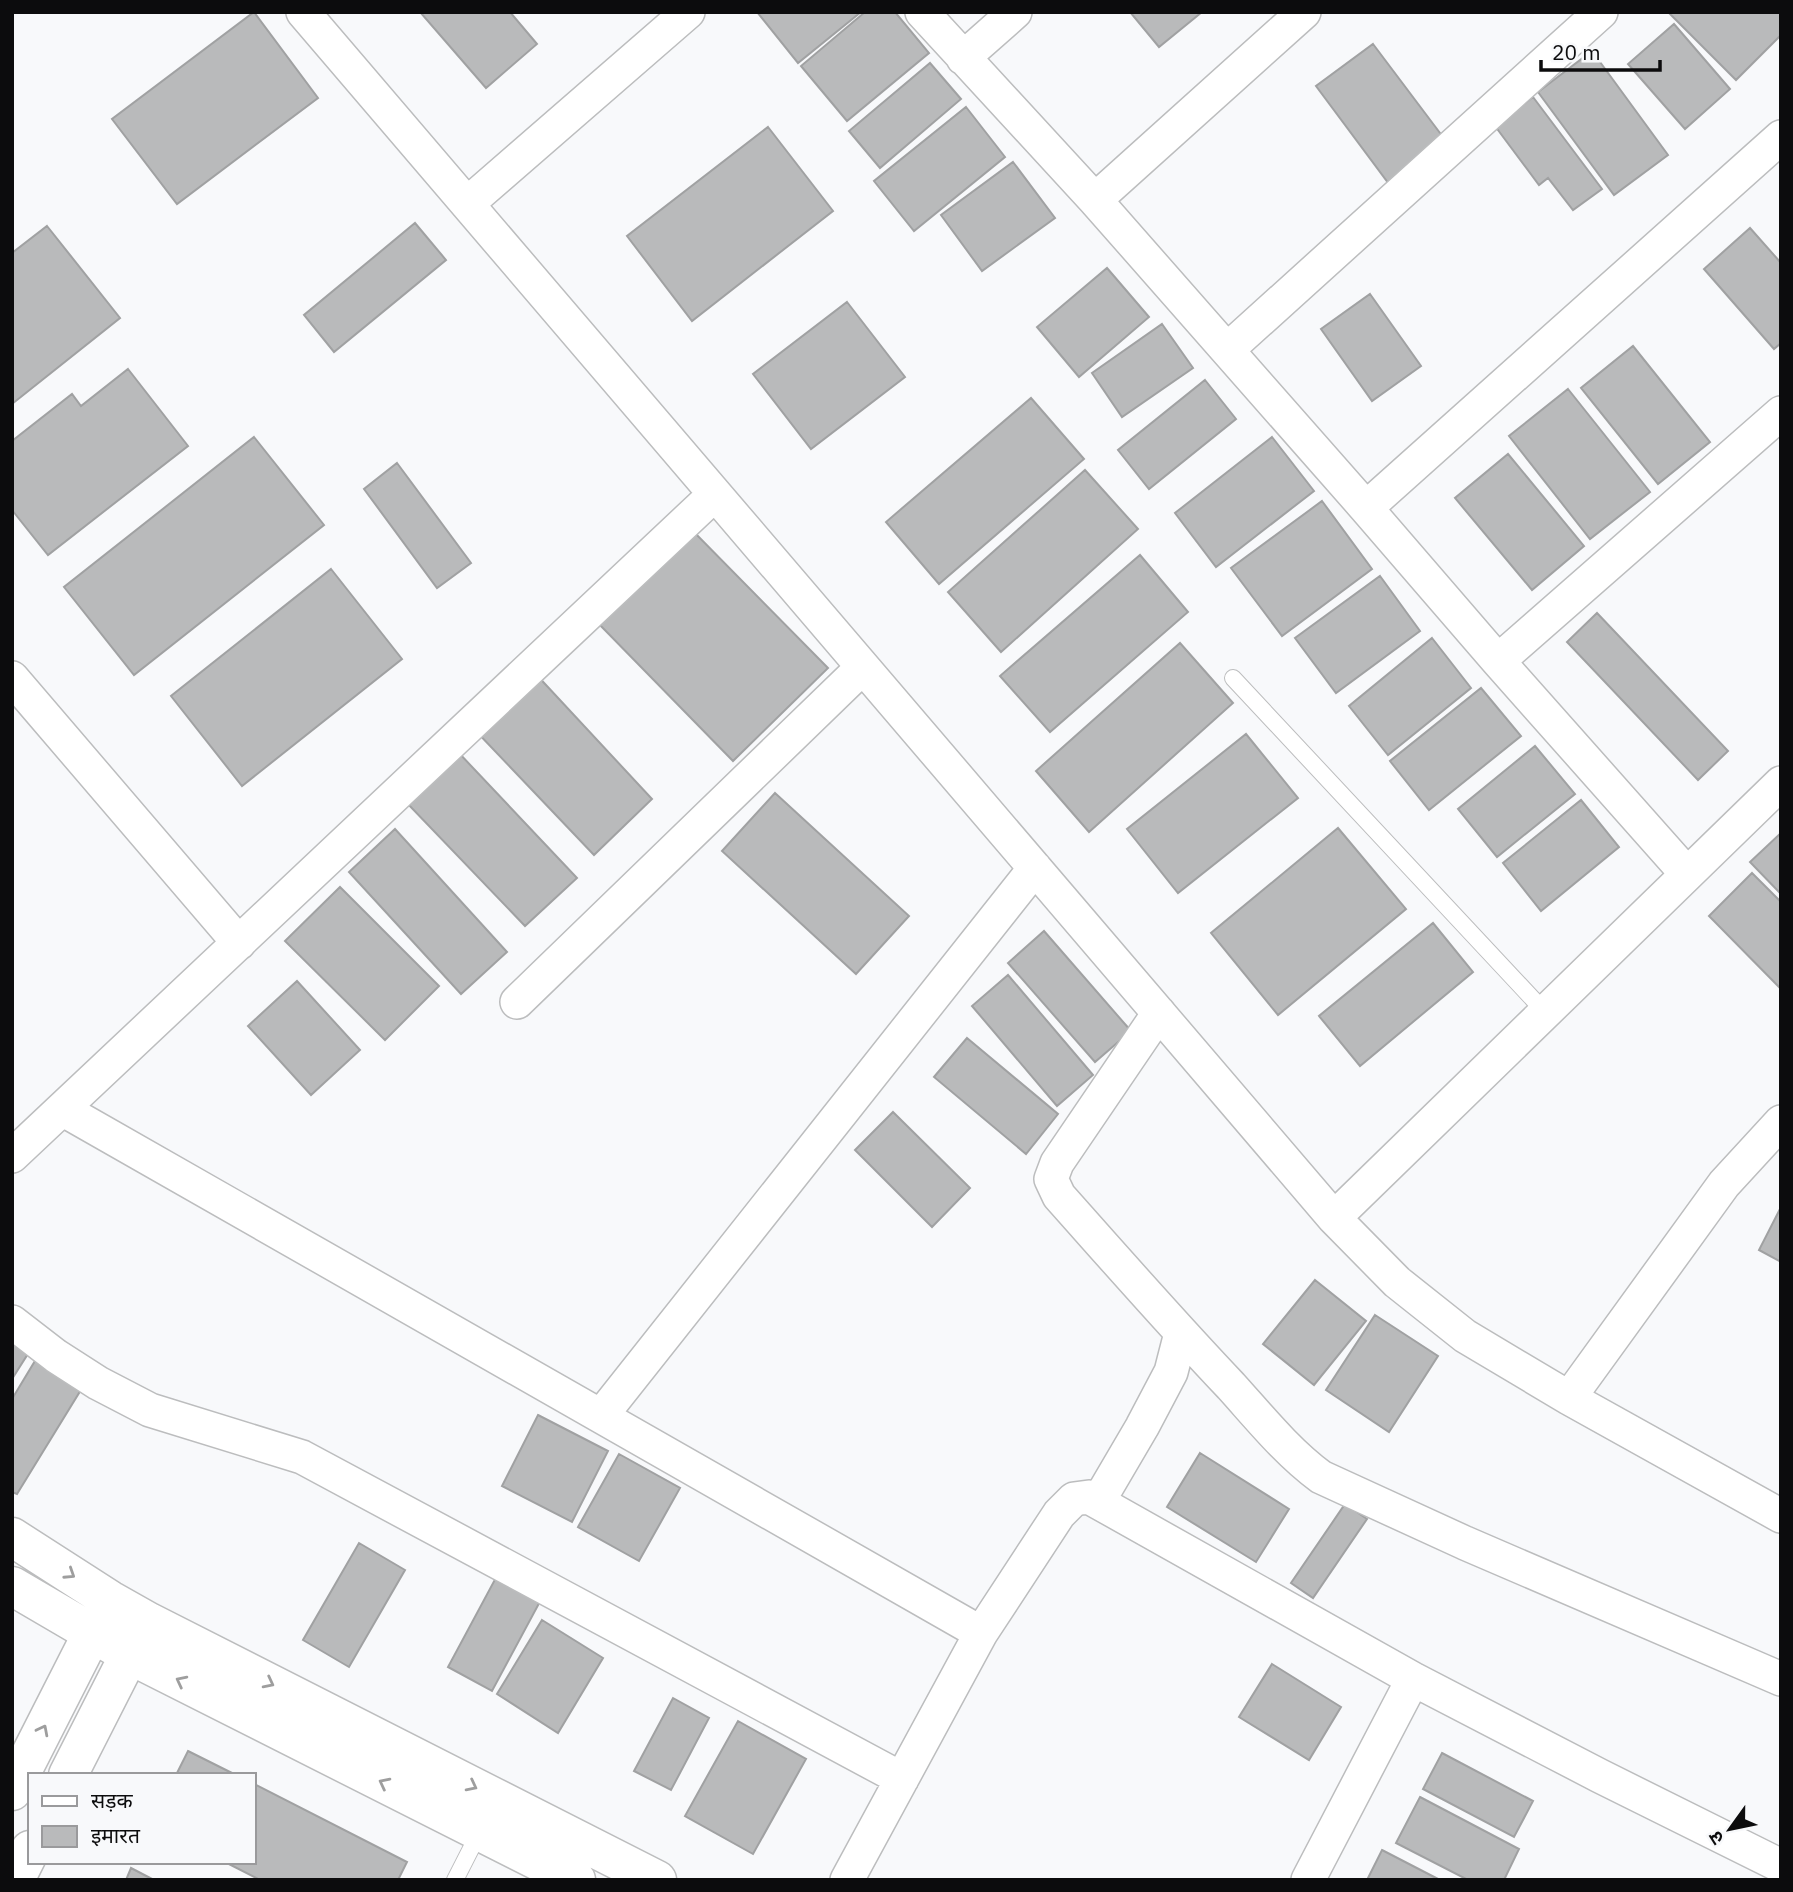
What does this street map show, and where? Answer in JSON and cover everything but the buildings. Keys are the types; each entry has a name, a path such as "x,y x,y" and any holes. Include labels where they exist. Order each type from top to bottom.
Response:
{"street":[{"path":"303,12 1334,1218 1397,1282 1465,1336 1569,1398 1781,1516"},
{"path":"467,204 688,12"},
{"path":"922,12 1095,200 1686,874"},
{"path":"963,58 1015,12"},
{"path":"1095,200 1304,12"},
{"path":"1227,350 1601,12"},
{"path":"1366,508 1781,137"},
{"path":"1497,661 1781,413"},
{"path":"12,1156 715,494"},
{"path":"517,1002 863,667"},
{"path":"12,678 239,943"},
{"path":"1334,1218 1781,783"},
{"path":"601,1416 1035,868"},
{"path":"1159,1013 1057,1163 1051,1179 1059,1196 1279,1438 1321,1477 1465,1543 1781,1679"},
{"path":"62,1109 981,1633"},
{"path":"1569,1398 1724,1184 1781,1122"},
{"path":"12,1322 56,1356 98,1383 150,1410 302,1457 902,1779"},
{"path":"1098,1502 1171,1372 1181,1333"},
{"path":"847,1880 981,1633 1059,1514 1074,1499 1089,1497 1413,1679 1781,1866"},
{"path":"12,1537 149,1622 657,1880"},
{"path":"12,1586 130,1655 576,1880"},
{"path":"12,1791 110,1600"},
{"path":"69,1773 149,1622"},
{"path":"1308,1880 1413,1679"},
{"path":"15,1880 28,1854"}],"lane":[{"path":"1233,678 1545,1012"},
{"path":"455,1880 480,1831"}]}
